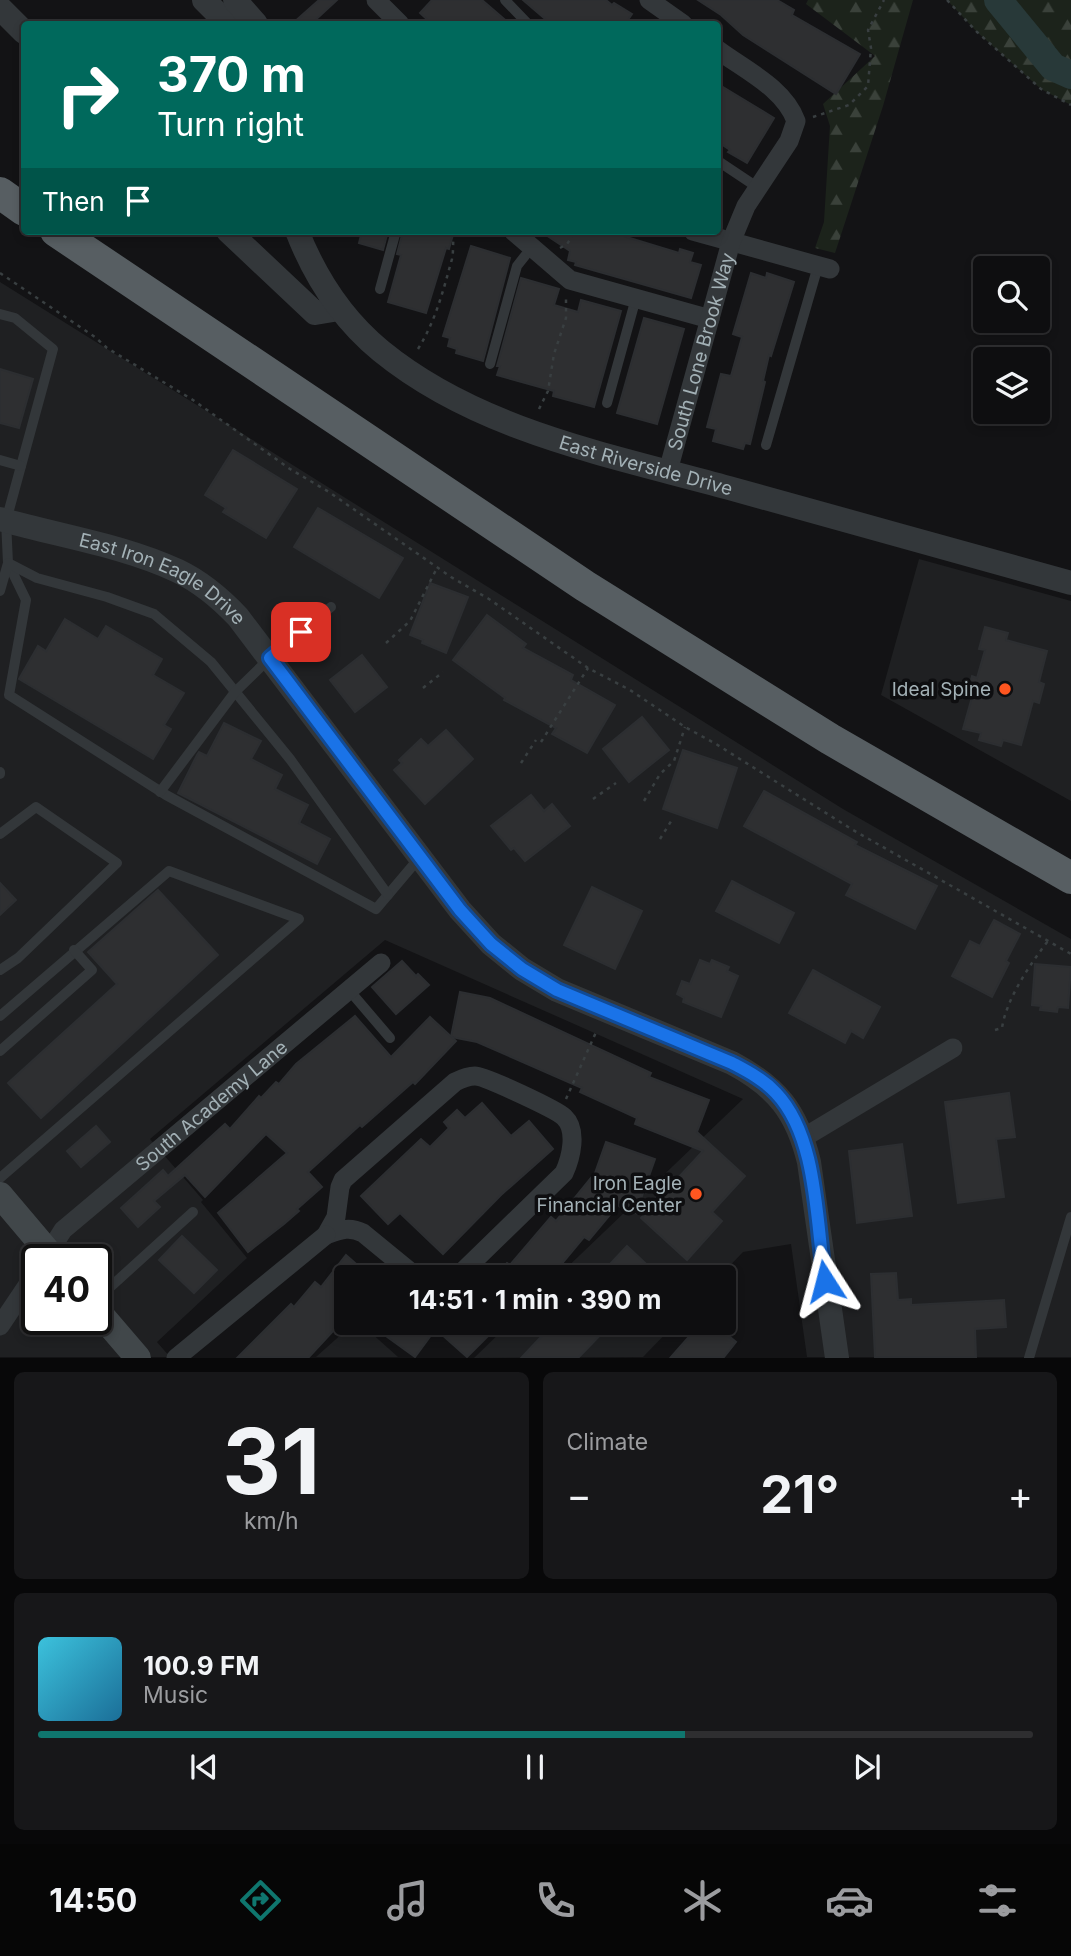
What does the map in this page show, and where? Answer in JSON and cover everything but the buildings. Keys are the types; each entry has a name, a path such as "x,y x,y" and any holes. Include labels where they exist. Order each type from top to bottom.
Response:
{"highway":[{"path":"0,193 21,208"},
{"path":"62,235 607,600 830,739 1071,878"}],"main road":[{"path":"0,1195 34,1244"},
{"path":"112,1327 138,1357"}],"street":[{"path":"204,0 226,21"},
{"path":"236,0 254,21"},
{"path":"376,0 397,21"},
{"path":"649,0 679,21"},
{"path":"0,8 21,29"},
{"path":"721,52 782,96 791,107 796,121"},
{"name":"South Lone Brook Way","path":"668,471 731,242 757,187 789,141 796,121"},
{"path":"232,235 315,313 339,309"},
{"name":"East Riverside Drive","path":"299,235 320,280 339,309 380,350 400,365 480,411 564,442 1071,583"},
{"path":"518,235 570,280 710,319"},
{"path":"707,235 824,267"},
{"name":"East Iron Eagle Drive","path":"3,520 147,559 180,572 225,603 239,617 475,928 522,969 567,995 732,1063 755,1075 775,1092 791,1113 803,1138 809,1162 837,1357"},
{"name":"South Academy Lane","path":"55,1244 63,1230 381,963"},
{"path":"803,1138 953,1048"},
{"path":"326,1235 336,1217 343,1180 455,1082 465,1078 485,1078 564,1116 569,1126 572,1150 564,1173 469,1265"},
{"path":"176,1357 326,1235 343,1229 354,1229 363,1233 402,1265"},
{"name":"South Academy Lane","path":"2,1318 21,1293"}],"lane":[{"path":"505,0 525,21"},
{"path":"721,163 757,187"},
{"path":"380,289 395,235"},
{"path":"490,364 517,266 532,247"},
{"path":"766,444 824,267"},
{"path":"607,403 636,298"},
{"path":"0,314 15,318 53,349 21,466 3,520 8,563 26,600 9,695 160,792 376,909 420,857"},
{"path":"0,460 21,466"},
{"path":"0,591 8,563"},
{"path":"8,563 37,578 107,597 154,614 211,662 290,760 388,895"},
{"path":"160,792 235,692 270,658 331,607"},
{"path":"0,834 36,807 117,863 18,958 0,970"},
{"path":"0,1016 169,871 299,919 0,1178"},
{"path":"0,1051 92,970 74,950"},
{"path":"349,990 390,1038"},
{"path":"112,1285 193,1212"},
{"path":"1029,1357 1071,1217"}],"path":[{"path":"796,121 849,105 868,86 871,48 868,30 884,0"},
{"path":"947,0 977,32 1041,89 1071,105"},
{"path":"418,349 440,307 453,256 453,235"},
{"path":"555,253 568,244 574,235"},
{"path":"0,273 107,348 192,400 588,668 630,690 853,830 1071,954"},
{"path":"539,409 548,391 554,354 566,318 565,295"},
{"path":"386,643 410,621 437,568"},
{"path":"541,742 588,668"},
{"path":"423,688 443,672"},
{"path":"644,801 660,774 674,761 685,727"},
{"path":"521,763 536,740"},
{"path":"593,799 617,782"},
{"path":"660,839 673,818"},
{"path":"995,1030 1002,1028 1004,1015 1020,984 1048,941"},
{"path":"559,1115 597,1030"}],"shaded area":[{"path":"0,282 843,809 1071,939 1071,1357 807,1357 791,1244 743,1252 731,1265 570,1265 743,1099 385,940 150,1139 203,1200 201,1202 247,1258 157,1342 170,1357 0,1357"},
{"path":"919,559 1071,601 1071,801 881,695"},
{"path":"341,1335 373,1335 398,1357 316,1357"},
{"path":"498,1335 664,1335 643,1357 474,1358"}],"green space":[{"path":"808,0 913,0 883,106 835,253 815,248 824,222 830,126 823,104 875,56 806,4"},
{"path":"947,0 1071,0 1071,105 1041,89 977,32"}],"waterway":[{"path":"998,0 1053,67 1071,75"}],"place":[{"name":"Ideal Spine","path":"1005,689"},
{"name":"Iron Eagle Financial Center","path":"696,1194"}],"route":[{"path":"301,632 270,658 460,910 491,944 522,969 557,990 732,1063 755,1075 775,1092 791,1113 803,1138 809,1162 825,1281"}]}
